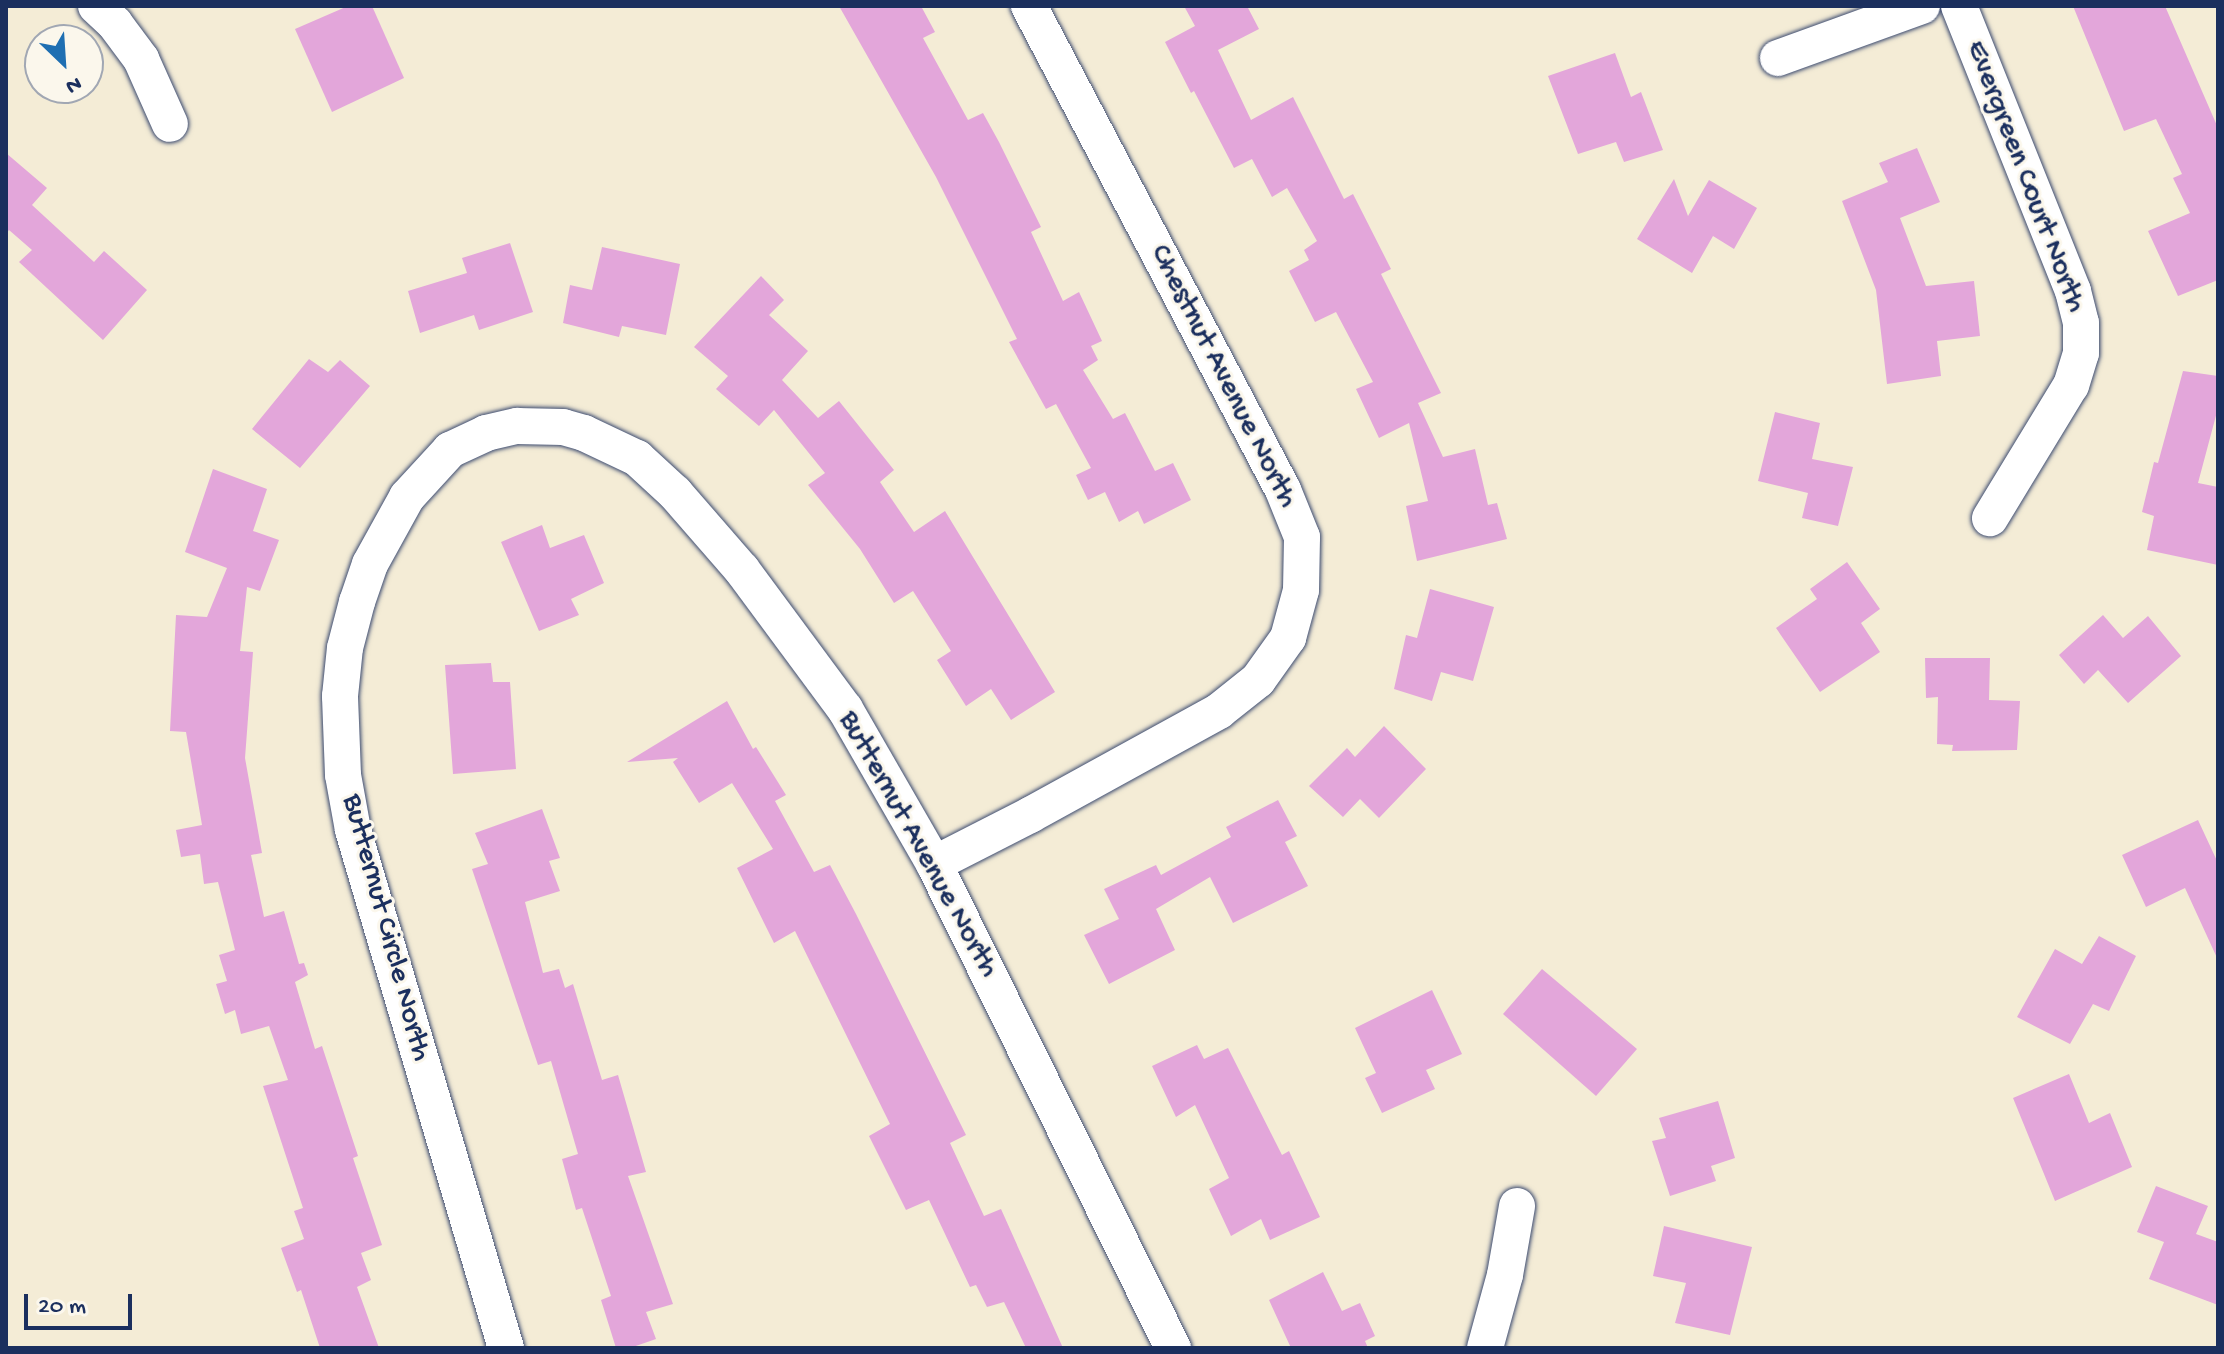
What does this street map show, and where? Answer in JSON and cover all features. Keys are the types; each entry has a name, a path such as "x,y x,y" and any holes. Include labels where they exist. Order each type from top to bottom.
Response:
{"street":[{"path":"96,6 115,24 141,59 170,124"},
{"name":"Chestnut Avenue North","path":"934,864 1219,711 1258,680 1288,638 1301,590 1302,537 1283,490 1029,6"},
{"path":"1778,58 1922,6"},
{"name":"Evergreen Court North","path":"1959,6 2073,291 2081,323 2081,353 2071,385 1990,518"},
{"name":"Butternut Avenue North","path":"429,470 450,450 486,433 517,426 563,427 610,442 637,458 675,493 789,631 872,753 934,864 1173,1348"},
{"name":"Butternut Circle North","path":"429,470 389,526 357,602 345,648 340,696 343,775 353,830 506,1348"},
{"path":"1485,1348 1505,1275 1517,1206"}],"building":[{"path":"348,6 372,6 404,78 332,112 295,29"},
{"path":"839,6 921,6 935,32 923,38 968,120 983,113 1041,227 1031,232 1063,301 1079,292 1102,341 1091,346 1098,360 1083,370 1113,419 1125,413 1155,471 1173,463 1191,500 1144,524 1138,511 1119,522 1105,492 1088,500 1076,475 1091,468 1056,404 1046,409 1009,342 1017,339 936,177"},
{"path":"1184,6 1247,6 1259,29 1218,50 1251,120 1293,97 1344,199 1353,194 1391,269 1381,274 1441,393 1418,403 1443,457 1475,449 1488,505 1497,503 1507,539 1417,561 1406,506 1428,501 1409,423 1379,438 1356,389 1373,382 1336,312 1315,322 1289,271 1309,260 1304,250 1317,241 1287,188 1272,197 1252,159 1234,168 1194,91 1191,93 1165,42 1195,26"},
{"path":"2073,6 2165,6 2218,128 2218,280 2178,296 2148,231 2190,213 2173,178 2182,174 2156,119 2124,131"},
{"path":"1615,53 1631,97 1641,92 1663,150 1624,162 1616,142 1578,154 1548,76"},
{"path":"1917,148 1940,202 1900,218 1926,286 1974,281 1980,336 1937,341 1941,376 1887,384 1876,290 1842,201 1888,182 1879,163"},
{"path":"6,153 47,188 32,205 94,262 104,251 147,290 103,340 19,262 32,250 9,230 6,234"},
{"path":"1674,179 1688,216 1709,180 1757,208 1734,249 1713,236 1692,273 1637,239"},
{"path":"510,243 533,312 479,330 474,315 420,333 408,291 467,273 462,258"},
{"path":"602,247 680,264 666,335 622,326 619,337 563,323 570,285 592,290"},
{"path":"761,276 784,300 769,315 808,351 782,380 818,418 839,401 894,470 880,482 914,532 945,511 1055,692 1011,720 991,689 966,706 937,660 951,651 913,591 894,603 860,549 808,485 825,473 774,410 759,426 716,389 728,376 694,347"},
{"path":"309,359 328,372 340,360 370,386 300,468 252,429"},
{"path":"2183,371 2218,376 2218,408 2198,483 2218,487 2218,565 2147,550 2154,516 2142,512 2154,462 2158,463"},
{"path":"1775,412 1820,423 1812,459 1853,467 1838,526 1802,518 1808,493 1758,481"},
{"path":"213,469 267,489 253,531 279,540 260,591 247,587 240,651 253,652 245,758 262,853 251,855 264,917 284,911 299,964 304,963 308,975 295,982 315,1049 322,1046 358,1156 353,1158 382,1245 361,1253 371,1280 357,1287 379,1348 320,1348 301,1290 297,1292 281,1248 304,1239 294,1211 303,1208 263,1086 288,1080 269,1026 241,1034 235,1010 225,1014 216,984 227,981 219,955 235,950 218,882 204,884 200,854 181,857 176,830 202,825 186,732 170,731 176,615 207,617 227,568 185,552"},
{"path":"542,525 550,548 584,535 604,583 571,599 579,615 539,631 501,542"},
{"path":"1847,562 1880,609 1861,623 1880,652 1820,692 1776,628 1817,599 1810,589"},
{"path":"1430,589 1494,607 1473,681 1441,672 1432,701 1394,689 1406,635 1417,638"},
{"path":"2103,615 2123,638 2148,616 2181,656 2128,703 2098,670 2084,684 2059,655"},
{"path":"1925,658 1990,658 1989,700 2020,701 2017,750 1952,751 1953,745 1937,744 1938,697 1926,698"},
{"path":"491,663 493,682 510,682 516,769 453,774 445,665"},
{"path":"727,701 753,749 756,747 786,795 775,801 814,872 830,865 856,914 966,1135 950,1143 984,1216 1001,1209 1063,1348 1026,1348 1004,1302 987,1307 976,1285 970,1287 929,1200 906,1210 869,1136 890,1124 795,931 774,943 737,868 773,849 732,783 699,803 673,762 678,758 627,762"},
{"path":"1384,726 1426,769 1379,818 1360,799 1343,817 1309,786 1347,748 1355,757"},
{"path":"1278,800 1297,836 1285,842 1308,886 1233,923 1210,877 1156,909 1175,950 1109,984 1084,935 1119,919 1104,889 1156,865 1161,875 1231,837 1226,827"},
{"path":"542,809 560,858 549,861 560,891 525,902 543,973 559,969 565,988 573,984 602,1080 618,1075 646,1172 628,1176 673,1304 646,1312 656,1339 630,1348 616,1348 601,1300 611,1296 582,1208 576,1210 562,1159 578,1154 551,1061 538,1065 472,869 488,864 475,833"},
{"path":"2198,820 2218,863 2218,960 2185,888 2146,907 2122,855"},
{"path":"2099,936 2136,956 2109,1011 2093,1004 2070,1044 2017,1017 2055,949 2082,964"},
{"path":"1542,969 1637,1049 1596,1096 1503,1014"},
{"path":"1432,990 1462,1054 1426,1070 1435,1089 1382,1113 1365,1078 1376,1073 1355,1028"},
{"path":"1197,1045 1204,1059 1228,1048 1282,1155 1289,1151 1320,1217 1270,1240 1261,1219 1231,1236 1209,1189 1229,1178 1195,1105 1176,1117 1152,1066"},
{"path":"2069,1074 2089,1123 2110,1113 2132,1167 2055,1201 2013,1098"},
{"path":"1718,1101 1735,1158 1711,1166 1716,1181 1670,1196 1652,1141 1666,1138 1659,1118"},
{"path":"2156,1186 2208,1206 2196,1234 2218,1242 2218,1305 2149,1279 2164,1242 2137,1232"},
{"path":"1664,1226 1752,1247 1730,1335 1675,1323 1686,1283 1653,1276"},
{"path":"1323,1272 1342,1311 1360,1303 1375,1336 1365,1341 1368,1348 1291,1348 1269,1300"}]}
